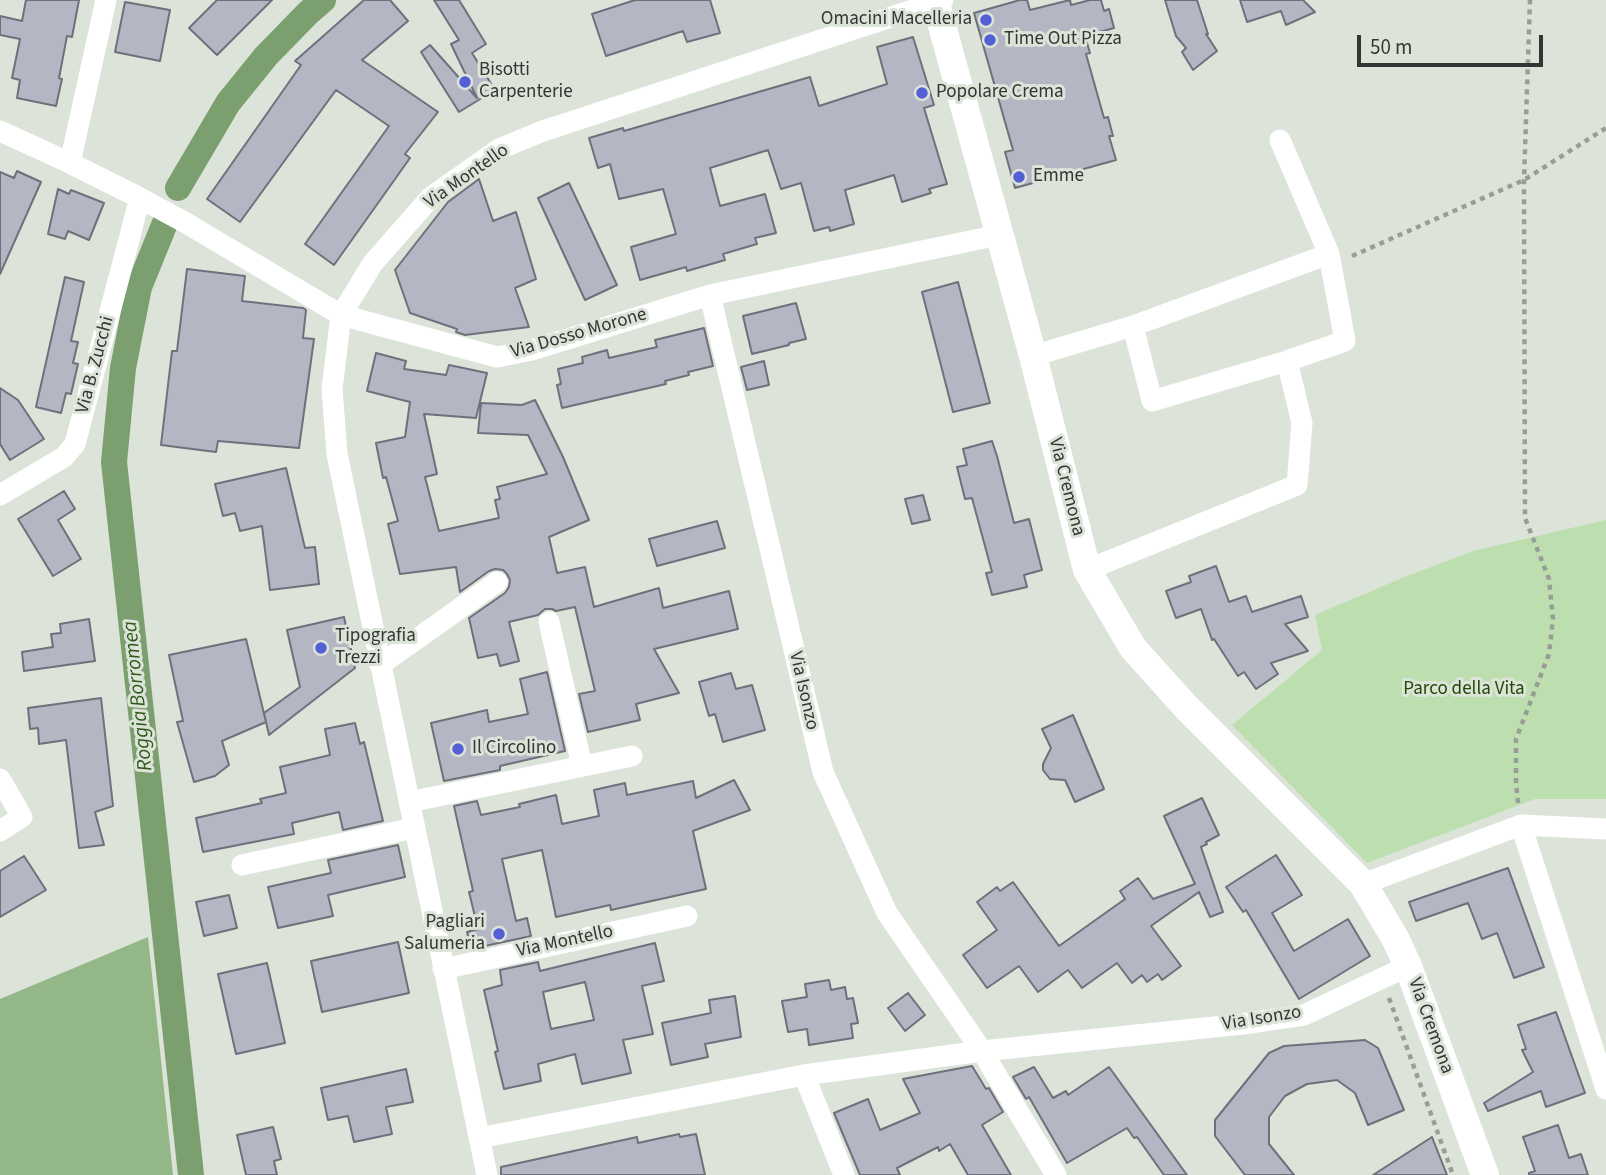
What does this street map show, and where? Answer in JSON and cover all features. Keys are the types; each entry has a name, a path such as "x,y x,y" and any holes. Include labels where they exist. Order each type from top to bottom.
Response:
{"street":[{"path":"70,163 106,0"},
{"name":"Via Cremona","path":"938,1 1087,570 1133,648 1186,708 1363,884 1408,966 1485,1175"},
{"name":"Via Montello","path":"487,1175 337,454 332,388 341,315 373,263 431,197 499,149 543,131 938,1"},
{"name":"Via Dosso Morone","path":"0,131 141,198 341,315 497,357 531,350 710,295 999,235"},
{"path":"1133,326 1152,401 1345,341 1330,259 1280,141"},
{"name":"Via B. Zucchi","path":"0,495 64,457 75,444 141,198"},
{"path":"1033,356 1133,326 1330,259"},
{"name":"Via Isonzo","path":"710,295 822,772 887,914 982,1051"},
{"path":"1087,570 1297,485 1302,423 1287,361"},
{"path":"380,665 496,582"},
{"path":"549,622 582,766"},
{"path":"409,802 632,756"},
{"path":"0,779 22,817 0,831"},
{"path":"1521,825 1606,1089"},
{"path":"1363,884 1521,825 1606,829"},
{"path":"242,865 414,828"},
{"name":"Via Montello","path":"443,969 687,916"},
{"name":"Via Isonzo","path":"479,1139 804,1075 982,1051 1304,1015 1408,966"},
{"path":"982,1051 1056,1175"},
{"path":"804,1075 844,1175"}],"path":[{"path":"1521,825 1516,783 1516,739 1549,654 1553,619 1549,579 1525,518 1524,180 1530,0"},
{"path":"1330,259 1524,180 1606,128"}],"green space":[{"name":"Parco della Vita","path":"1606,520 1606,799 1535,799 1367,863 1232,725 1322,650 1315,615 1473,551"},
{"path":"148,937 173,1175 0,1175 0,999"}],"building":[{"path":"26,0 79,0 72,37 67,36 56,106 17,98 20,80 12,78 20,39 0,35 0,16 22,21"},
{"path":"217,0 272,0 217,55 189,28"},
{"path":"364,0 390,0 408,21 362,60 438,112 405,154 410,158 334,265 305,244 389,126 336,90 240,222 207,199 301,65 295,61"},
{"path":"434,0 459,0 486,44 472,53 495,90 459,112 421,52 430,45 477,98 451,44 459,40"},
{"path":"635,0 710,0 720,33 687,42 683,31 606,56 592,14"},
{"path":"1027,0 1030,10 1070,0 1071,5 1101,0 1104,11 1109,9 1114,28 1085,36 1090,53 1086,54 1104,118 1108,117 1113,136 1109,136 1116,160 1015,188 1005,152 1013,150 974,13"},
{"path":"1165,0 1197,0 1206,34 1217,51 1193,70 1182,52 1186,48 1176,36"},
{"path":"1240,0 1303,0 1315,12 1286,25 1281,11 1247,22"},
{"path":"125,2 170,10 160,61 115,52"},
{"path":"913,37 934,105 924,108 947,184 929,189 931,193 902,202 894,175 845,190 854,224 830,231 829,227 814,231 801,183 781,189 768,150 710,168 720,206 765,194 776,233 755,238 757,244 723,254 725,260 687,271 686,267 640,280 631,247 676,234 663,189 619,199 610,164 598,168 589,138 623,128 624,131 810,77 819,106 887,84 877,47"},
{"path":"17,171 41,182 0,274 0,172 14,178"},
{"path":"479,179 493,221 516,212 536,279 515,288 529,327 465,335 456,332 457,329 410,313 395,270 448,202"},
{"path":"569,183 617,285 585,300 538,198"},
{"path":"58,189 69,194 71,190 104,203 89,240 68,231 65,239 48,234"},
{"path":"187,269 245,276 242,301 306,310 303,338 314,339 299,448 218,441 216,452 161,445 172,351 177,351"},
{"path":"65,277 84,282 71,341 78,342 73,363 78,364 71,394 66,393 61,413 36,407"},
{"path":"958,282 990,403 953,412 922,292"},
{"path":"796,303 806,339 752,354 743,316"},
{"path":"704,328 713,366 688,372 689,375 665,381 666,384 562,408 557,385 561,384 558,369 583,363 582,357 607,350 609,358 657,347 655,340"},
{"path":"376,353 406,361 404,369 446,375 449,365 487,373 476,418 424,414 437,474 425,477 439,531 499,518 495,500 500,499 497,487 547,474 528,435 478,433 481,403 522,405 535,400 563,457 589,520 549,537 557,573 585,567 594,607 659,588 663,608 729,591 738,629 654,649 679,693 636,704 640,720 588,732 579,694 595,691 575,607 556,611 545,609 538,615 509,622 519,661 500,666 497,654 478,658 469,618 505,593 510,580 503,570 489,571 460,592 456,567 400,574 388,524 398,521 386,477 383,478 376,443 405,437 410,402 367,391"},
{"path":"764,361 769,385 747,390 741,367"},
{"path":"0,388 18,400 44,439 10,460 0,444"},
{"path":"992,441 1014,523 1029,519 1042,570 1024,575 1027,587 992,595 986,573 992,572 972,498 965,499 957,467 967,465 963,449"},
{"path":"286,468 305,548 315,547 319,584 270,590 262,526 240,531 235,513 223,516 215,484"},
{"path":"64,491 75,509 58,520 81,559 53,576 18,519"},
{"path":"923,495 930,520 912,524 905,499"},
{"path":"717,521 725,548 657,566 649,539"},
{"path":"1216,566 1229,602 1246,596 1252,612 1301,596 1308,617 1285,624 1308,651 1271,663 1278,674 1256,689 1244,672 1238,676 1214,639 1212,640 1201,609 1176,618 1166,591 1191,582 1189,576"},
{"name":"Tipografia Trezzi","path":"344,617 355,668 269,735 264,713 300,687 287,630"},
{"path":"89,619 95,661 24,671 22,652 53,647 51,634 61,633 60,624"},
{"path":"246,639 266,722 222,741 229,765 215,776 194,782 177,722 183,721 169,655"},
{"path":"547,672 565,751 500,766 500,770 444,781 431,723 487,710 489,722 528,714 520,679"},
{"path":"731,673 736,689 752,685 765,730 723,742 715,714 709,716 699,682"},
{"path":"101,698 113,806 95,812 104,845 79,848 66,740 39,744 38,728 30,729 28,708"},
{"path":"1073,715 1104,789 1075,802 1065,780 1050,779 1043,770 1051,748 1042,729"},
{"path":"355,723 360,744 364,742 383,821 343,830 339,812 292,823 294,834 203,852 196,818 262,803 260,799 286,793 280,767 330,755 325,729"},
{"path":"734,780 750,810 693,831 706,889 611,910 610,905 556,917 542,850 502,859 516,921 527,918 531,936 471,949 467,932 478,929 469,892 473,891 454,806 477,801 481,815 520,807 519,804 556,795 562,824 599,816 594,790 625,783 627,795 693,781 696,798"},
{"path":"1202,798 1219,835 1201,847 1223,912 1210,917 1199,892 1151,926 1181,966 1162,980 1158,974 1147,982 1142,975 1132,983 1117,963 1082,988 1068,970 1038,992 1019,966 987,988 963,955 997,930 977,902 997,887 1000,891 1013,882 1059,946 1125,899 1120,891 1138,878 1153,899 1195,884 1164,816"},
{"path":"398,845 405,877 328,895 333,916 278,928 268,887 331,873 328,860"},
{"path":"1276,855 1302,895 1272,913 1294,951 1348,919 1370,956 1299,999 1246,910 1243,912 1226,887"},
{"path":"24,856 46,890 0,917 0,871"},
{"path":"1508,868 1544,967 1514,978 1497,933 1482,939 1468,903 1416,921 1409,902"},
{"path":"229,895 237,928 204,936 196,902"},
{"path":"398,942 409,993 322,1012 311,961"},
{"path":"655,943 664,981 642,986 653,1034 623,1040 631,1073 582,1084 575,1054 538,1064 541,1081 504,1089 484,990 502,985 500,970 538,962 540,971","holes":["585,982 594,1020 551,1029 543,992"]},
{"path":"267,963 285,1043 236,1054 218,974"},
{"path":"829,980 831,990 845,987 847,999 853,998 858,1023 851,1024 853,1038 809,1045 807,1029 788,1032 782,1001 807,997 805,984"},
{"path":"908,993 925,1015 905,1031 888,1008"},
{"path":"735,996 741,1037 705,1044 708,1057 671,1065 662,1023 711,1013 709,1000"},
{"path":"1556,1012 1585,1093 1546,1107 1541,1091 1488,1111 1484,1103 1533,1072 1522,1050 1526,1049 1518,1025"},
{"path":"1365,1040 1378,1048 1404,1110 1368,1125 1355,1093 1337,1080 1307,1084 1285,1096 1269,1117 1269,1144 1294,1175 1245,1175 1215,1136 1215,1120 1269,1053 1284,1046"},
{"path":"972,1066 1003,1112 982,1125 1011,1175 968,1175 950,1144 939,1151 938,1147 897,1168 900,1175 860,1175 834,1113 868,1099 880,1130 920,1113 903,1079"},
{"path":"1034,1067 1053,1098 1066,1091 1068,1095 1109,1067 1187,1175 1164,1175 1137,1137 1134,1138 1127,1128 1067,1163 1029,1097 1026,1099 1013,1077"},
{"path":"406,1069 413,1102 386,1107 392,1134 354,1142 348,1116 328,1120 321,1088"},
{"path":"1558,1125 1569,1158 1581,1154 1588,1175 1529,1175 1535,1171 1523,1137"},
{"path":"273,1127 281,1159 274,1161 277,1175 246,1175 237,1135"},
{"path":"679,1134 680,1137 696,1134 705,1175 501,1175 501,1167 637,1137 638,1143"},
{"path":"1432,1137 1447,1175 1373,1175"}],"waterway":[{"name":"Roggia Borromea","path":"178,188 228,103 266,56 323,0"},
{"name":"Roggia Borromea","path":"165,223 139,287 123,368 114,462 191,1175"}],"place":[{"name":"Omacini Macelleria","path":"986,20"},
{"name":"Time Out Pizza","path":"990,40"},
{"name":"Bisotti Carpenterie","path":"465,82"},
{"name":"Popolare Crema","path":"922,93"},
{"name":"Emme","path":"1019,177"},
{"name":"Tipografia Trezzi","path":"321,648"},
{"name":"Il Circolino","path":"458,749"},
{"name":"Pagliari Salumeria","path":"499,934"}]}
